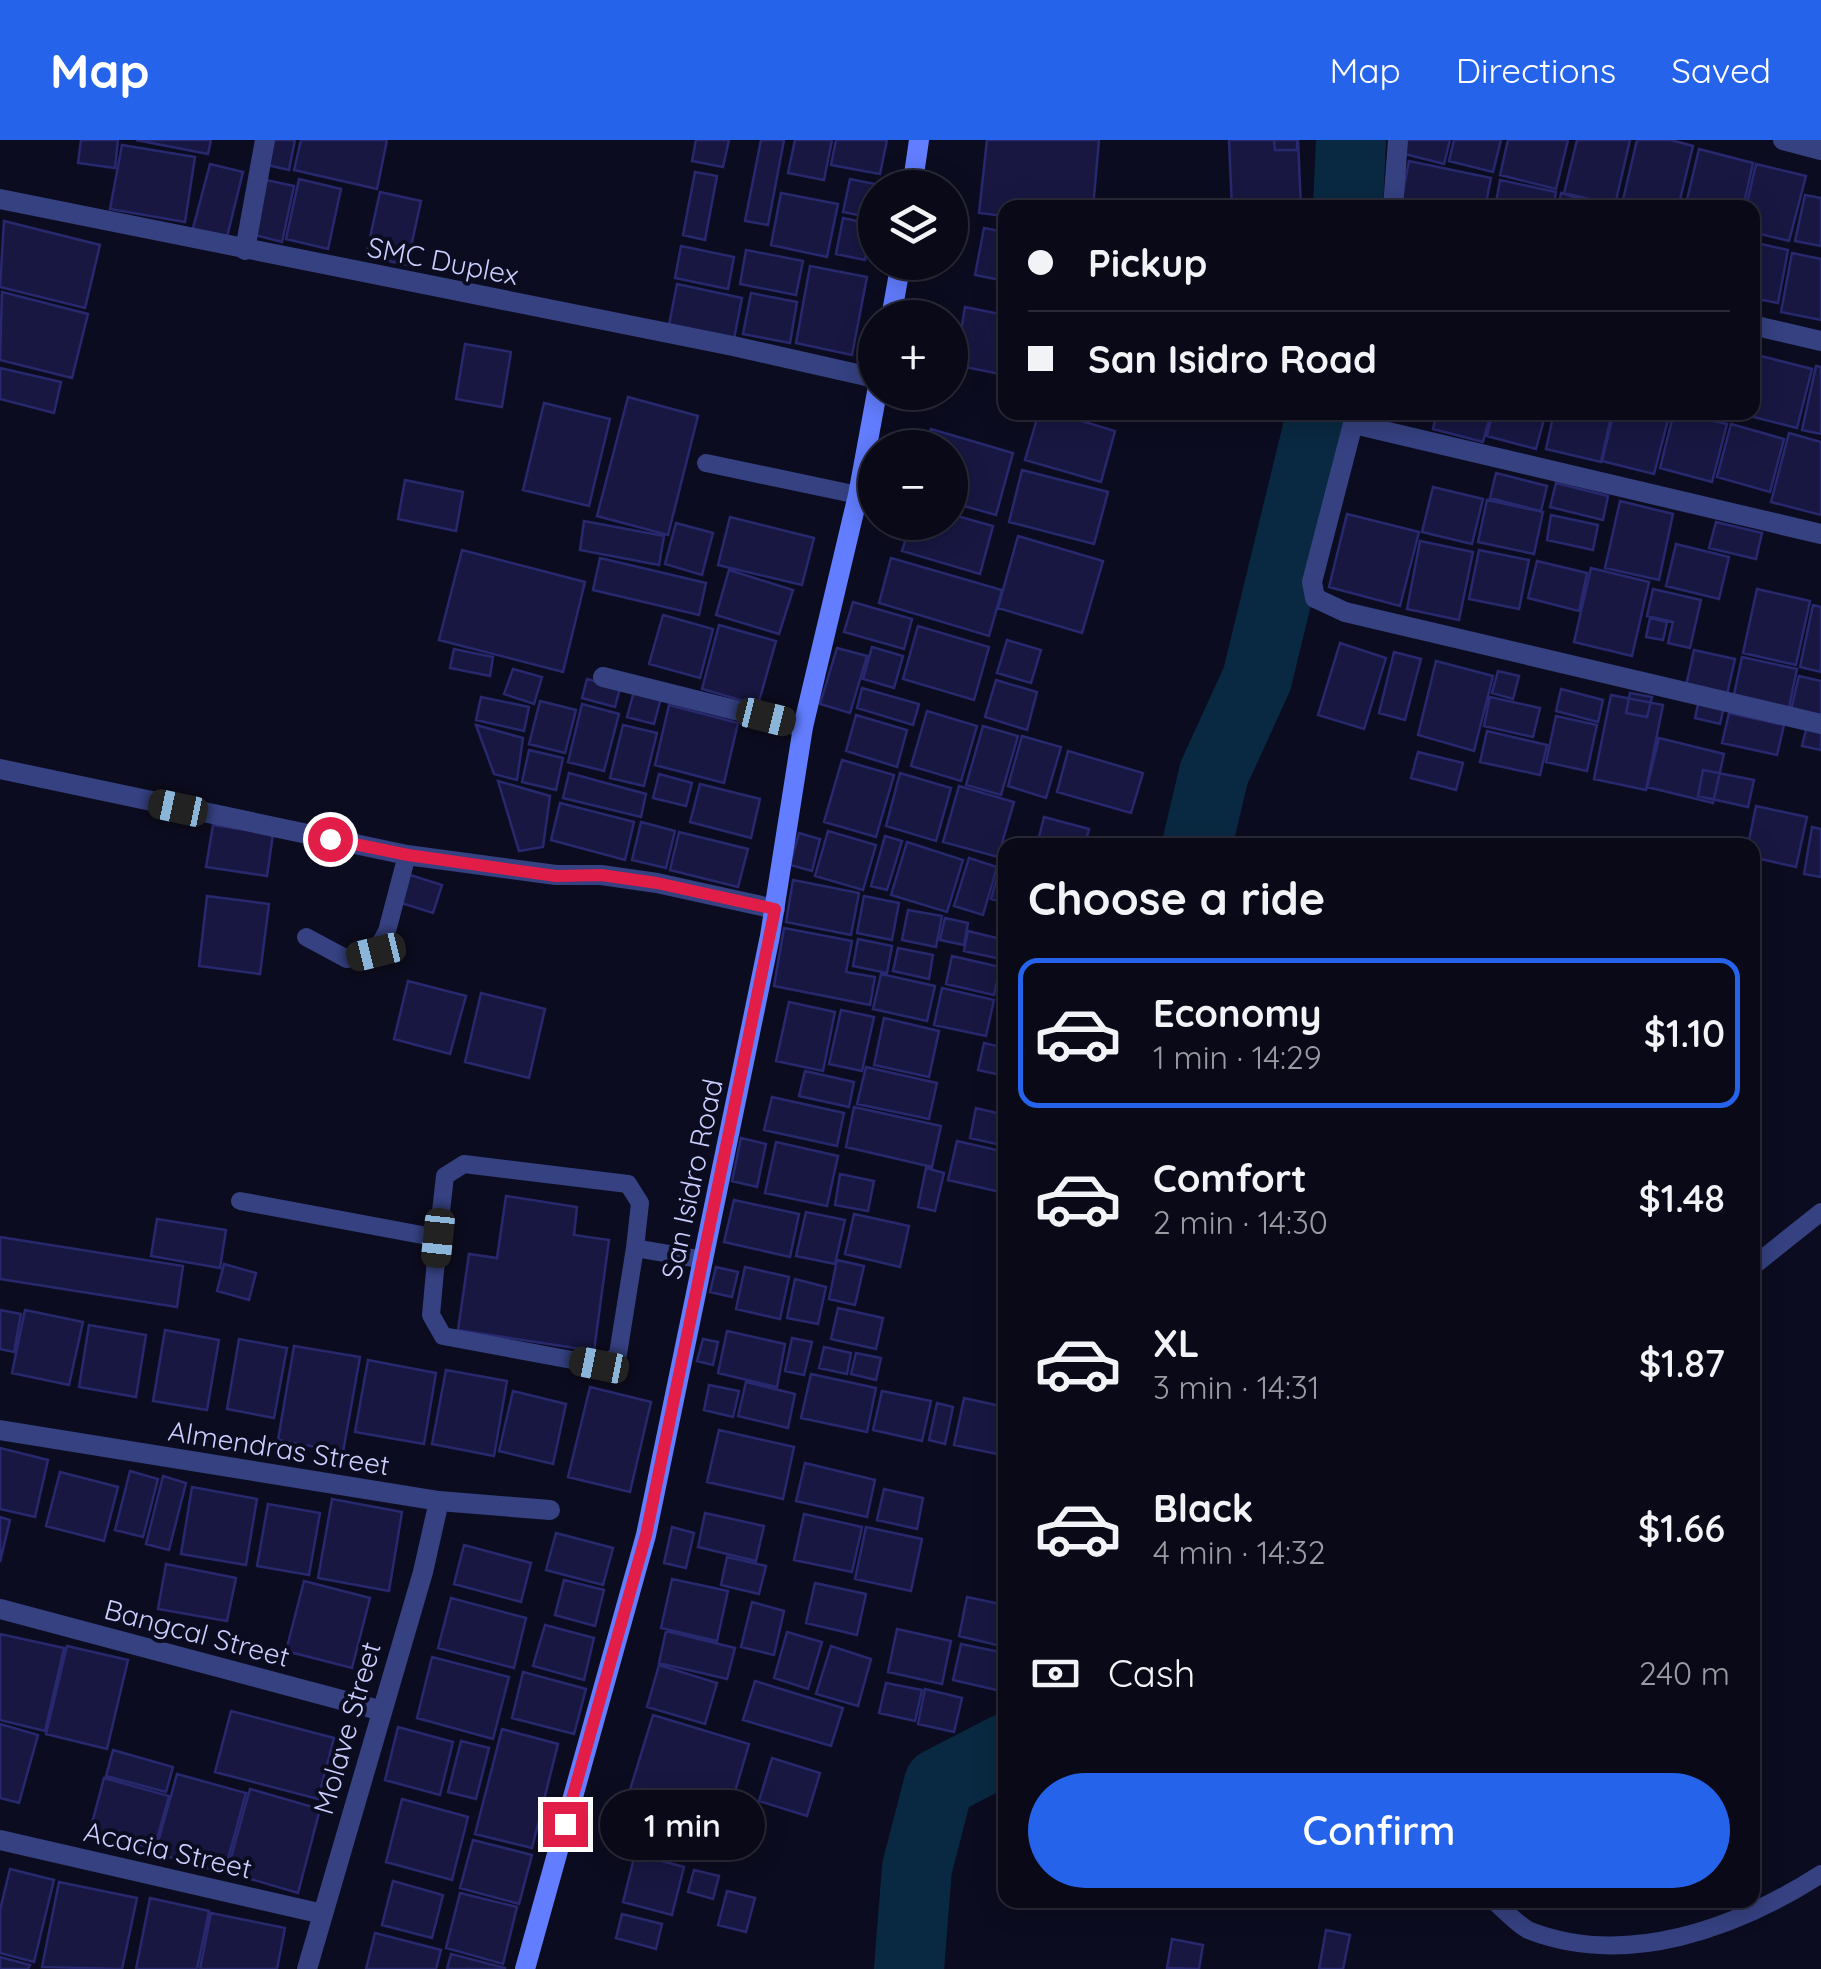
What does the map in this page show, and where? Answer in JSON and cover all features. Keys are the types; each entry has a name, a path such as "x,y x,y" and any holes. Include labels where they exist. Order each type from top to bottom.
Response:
{"main road":[{"path":"915,170 919,140"},
{"name":"San Isidro Road","path":"524,1969 646,1535 775,909 803,726 858,495"}],"street":[{"path":"245,250 266,140"},
{"path":"1394,200 1398,140"},
{"path":"1783,140 1821,150"},
{"name":"SMC Duplex","path":"0,199 858,374"},
{"path":"1760,327 1821,340"},
{"path":"1354,420 1312,582 1315,598 1326,605 1821,724"},
{"path":"1363,420 1821,534"},
{"path":"603,677 803,726"},
{"path":"0,769 408,855 556,876 601,875 657,883 775,909"},
{"name":"Almendras Street","path":"0,1430 439,1501 550,1510"},
{"name":"Molave Street","path":"307,1969 439,1501"},
{"name":"Bangcal Street","path":"0,1609 380,1710"},
{"name":"Acacia Street","path":"0,1840 323,1914"}],"lane":[{"path":"706,463 858,495"},
{"path":"306,937 347,959 376,952 387,931 408,855"},
{"path":"464,1164 628,1184 640,1203 635,1248 618,1354 610,1363 599,1365 443,1336 431,1316 445,1176 464,1164"},
{"path":"240,1201 438,1238"},
{"path":"1760,1261 1821,1212"},
{"path":"635,1248 704,1260"},
{"path":"1502,1908 1526,1928 1566,1946 1610,1952 1664,1948 1771,1906 1821,1874"}],"building":[{"path":"81,140 118,140 115,168 78,163"},
{"path":"136,140 211,140 208,154"},
{"path":"268,140 295,140 289,170 263,164"},
{"path":"301,140 387,140 377,189 294,170"},
{"path":"696,140 729,140 723,167 692,161"},
{"path":"761,140 784,140 768,225 745,221"},
{"path":"795,140 832,140 824,180 788,173"},
{"path":"836,140 887,140 881,170 831,165"},
{"path":"987,140 1099,140 1094,200 998,200 998,215 979,213"},
{"path":"1229,140 1298,140 1301,200 1232,200"},
{"path":"1274,140 1297,140 1297,150 1275,150"},
{"path":"1400,140 1450,140 1444,164 1397,152"},
{"path":"1454,140 1501,140 1493,172 1449,161"},
{"path":"1508,140 1568,140 1556,189 1500,175"},
{"path":"1577,140 1630,140 1616,200 1564,193"},
{"path":"1637,140 1671,140 1693,146 1680,200 1623,200"},
{"path":"122,145 195,157 185,222 110,209"},
{"path":"1699,149 1753,163 1745,200 1687,200"},
{"path":"1409,161 1491,178 1487,200 1402,200"},
{"path":"210,164 243,172 226,241 192,232"},
{"path":"1756,164 1806,176 1789,241 1760,234 1760,200 1748,200"},
{"path":"695,172 717,176 705,240 683,235"},
{"path":"261,179 294,186 282,242 251,234"},
{"path":"299,179 341,189 328,249 286,239"},
{"path":"850,179 858,181 858,215 843,212"},
{"path":"1500,180 1556,192 1554,200 1496,200"},
{"path":"380,192 421,201 407,265 366,256"},
{"path":"781,193 838,204 827,257 771,245"},
{"path":"1561,193 1584,200 1560,200"},
{"path":"1805,195 1821,198 1821,246 1795,241"},
{"path":"843,218 858,221 858,259 836,254"},
{"path":"4,221 100,245 85,308 0,287"},
{"path":"984,228 998,231 998,280 975,275"},
{"path":"1760,244 1788,250 1778,303 1760,300"},
{"path":"681,246 734,257 728,289 675,278"},
{"path":"746,250 803,261 796,295 740,284"},
{"path":"1792,253 1821,259 1821,320 1781,312"},
{"path":"810,266 866,280 863,300 858,300 852,355 796,343"},
{"path":"677,284 742,298 734,339 669,325"},
{"path":"2,292 88,314 72,378 0,360"},
{"path":"751,293 797,302 790,343 743,334"},
{"path":"968,308 998,314 998,374 968,368"},
{"path":"465,344 511,352 502,407 456,399"},
{"path":"1760,356 1812,369 1797,428 1760,419"},
{"path":"1816,366 1821,367 1821,434 1802,430"},
{"path":"0,368 61,382 54,413 0,399"},
{"path":"628,397 698,416 668,535 597,516"},
{"path":"544,403 610,419 589,506 523,490"},
{"path":"1037,420 1079,420 1115,431 1101,482 1025,460"},
{"path":"1435,420 1489,420 1483,442 1433,429"},
{"path":"1491,420 1544,420 1536,449 1487,436"},
{"path":"1552,420 1610,420 1601,462 1546,449"},
{"path":"1612,420 1668,420 1654,474 1602,461"},
{"path":"1672,420 1727,424 1712,482 1660,468"},
{"path":"1731,424 1784,439 1770,492 1717,477"},
{"path":"1789,433 1821,442 1821,515 1771,502"},
{"path":"968,440 1013,453 996,515 968,507"},
{"path":"1022,470 1108,492 1094,544 1009,522"},
{"path":"1496,473 1547,486 1541,511 1490,498"},
{"path":"405,480 463,492 456,531 398,519"},
{"path":"1556,483 1608,496 1603,520 1550,507"},
{"path":"1433,487 1483,499 1472,544 1422,532"},
{"path":"1487,500 1543,512 1534,554 1478,542"},
{"path":"1620,501 1673,514 1659,580 1605,568"},
{"path":"1347,514 1419,532 1400,606 1329,587"},
{"path":"1551,515 1598,525 1593,550 1547,540"},
{"path":"730,517 814,538 802,585 718,565"},
{"path":"968,519 993,526 980,574 902,551 905,540 968,540"},
{"path":"584,521 664,536 659,565 580,550"},
{"path":"1716,522 1762,533 1756,559 1709,548"},
{"path":"676,523 713,533 702,575 665,564"},
{"path":"1018,536 1103,561 1082,633 998,608"},
{"path":"1420,541 1473,552 1459,620 1407,609"},
{"path":"1676,544 1729,557 1719,599 1666,586"},
{"path":"462,550 585,582 563,672 439,640"},
{"path":"1479,550 1529,560 1519,609 1469,599"},
{"path":"600,558 706,583 699,615 593,590"},
{"path":"891,558 1002,590 989,636 879,603"},
{"path":"1537,561 1587,573 1579,611 1528,598"},
{"path":"1591,568 1649,582 1632,656 1574,642"},
{"path":"729,570 793,590 779,634 716,615"},
{"path":"1653,589 1701,600 1690,648 1668,643 1673,622 1647,616"},
{"path":"1757,589 1810,601 1796,665 1743,653"},
{"path":"853,602 912,619 904,649 844,632"},
{"path":"1813,605 1821,607 1821,672 1800,667"},
{"path":"663,615 713,629 700,678 649,664"},
{"path":"1650,618 1667,622 1663,640 1646,637"},
{"path":"719,625 776,641 758,705 702,689"},
{"path":"918,626 989,647 974,700 903,679"},
{"path":"1007,640 1041,650 1031,683 997,673"},
{"path":"1340,643 1386,658 1364,729 1318,715"},
{"path":"872,647 903,656 894,688 863,679"},
{"path":"837,648 867,656 850,713 820,704"},
{"path":"454,649 493,657 490,676 450,668"},
{"path":"1694,650 1735,659 1726,699 1685,690"},
{"path":"1394,652 1421,659 1405,720 1379,713"},
{"path":"1742,657 1797,669 1788,712 1733,699"},
{"path":"1436,661 1493,676 1474,751 1418,735"},
{"path":"513,669 542,677 534,704 504,694"},
{"path":"1498,671 1519,676 1513,699 1492,693"},
{"path":"1799,676 1821,681 1821,721 1790,714"},
{"path":"587,679 620,688 615,707 582,698"},
{"path":"996,680 1037,692 1027,730 985,717"},
{"path":"862,688 919,704 913,725 857,708"},
{"path":"1561,689 1603,700 1598,722 1556,711"},
{"path":"634,691 661,698 654,724 627,717"},
{"path":"1630,693 1652,697 1647,717 1626,713"},
{"path":"1611,695 1663,705 1646,790 1594,779"},
{"path":"481,697 529,707 524,731 476,720"},
{"path":"1490,697 1540,708 1533,737 1484,726"},
{"path":"1699,700 1724,706 1720,724 1695,718"},
{"path":"540,701 576,710 565,753 529,744"},
{"path":"582,704 619,714 604,771 568,762"},
{"path":"669,705 738,723 724,783 655,765"},
{"path":"927,711 977,726 961,781 911,766"},
{"path":"1729,713 1784,725 1777,755 1722,743"},
{"path":"856,715 907,730 897,767 846,751"},
{"path":"1556,716 1597,725 1587,771 1546,762"},
{"path":"476,725 523,738 517,780 494,774"},
{"path":"623,725 657,733 644,786 610,778"},
{"path":"983,726 1018,736 1001,795 966,785"},
{"path":"1807,726 1821,729 1821,750 1802,746"},
{"path":"1487,731 1547,745 1540,775 1480,762"},
{"path":"1022,736 1061,747 1046,798 1008,786"},
{"path":"1659,738 1724,754 1713,803 1647,787"},
{"path":"529,750 563,758 556,790 522,782"},
{"path":"1068,751 1143,773 1131,813 1057,792"},
{"path":"1418,752 1463,763 1456,790 1411,778"},
{"path":"842,760 894,775 876,837 824,822"},
{"path":"1703,770 1754,780 1748,807 1698,796"},
{"path":"569,773 646,794 641,817 563,798"},
{"path":"900,773 951,788 936,841 886,826"},
{"path":"659,774 692,783 686,806 653,798"},
{"path":"498,781 550,796 543,847 519,851"},
{"path":"700,784 760,799 751,838 690,822"},
{"path":"959,786 1014,802 1004,838 998,838 998,857 943,842"},
{"path":"560,803 634,822 625,860 551,840"},
{"path":"1756,806 1807,817 1796,867 1760,859 1760,838 1749,838"},
{"path":"1044,817 1089,829 1087,838 1039,838"},
{"path":"641,822 675,831 666,868 632,860"},
{"path":"213,825 273,834 267,876 206,867"},
{"path":"1812,827 1821,829 1821,877 1804,874"},
{"path":"828,831 876,845 863,890 815,876"},
{"path":"679,832 748,849 738,887 670,870"},
{"path":"799,833 820,839 812,871 790,865"},
{"path":"885,836 902,841 887,890 871,886"},
{"path":"907,842 963,860 947,912 891,895"},
{"path":"969,858 997,867 983,915 954,906"},
{"path":"407,874 442,885 433,913 398,902"},
{"path":"998,874 998,900 991,899"},
{"path":"793,880 859,893 851,935 786,922"},
{"path":"207,896 269,904 260,974 199,966"},
{"path":"864,896 899,903 892,940 857,933"},
{"path":"908,910 942,916 936,947 902,940"},
{"path":"945,918 968,923 964,945 940,940"},
{"path":"784,928 852,941 846,972 875,977 870,1005 774,986"},
{"path":"968,931 998,938 998,958 964,951"},
{"path":"858,939 892,946 887,973 853,966"},
{"path":"898,948 933,955 929,979 893,971"},
{"path":"952,956 998,967 994,995 946,984"},
{"path":"881,974 935,986 927,1021 873,1009"},
{"path":"408,981 466,996 450,1054 394,1039"},
{"path":"942,988 994,1000 986,1036 934,1025"},
{"path":"481,993 545,1009 529,1078 465,1062"},
{"path":"789,1002 835,1012 823,1071 776,1061"},
{"path":"841,1010 874,1017 862,1071 829,1064"},
{"path":"884,1018 939,1031 929,1077 874,1065"},
{"path":"984,1043 998,1046 998,1074 978,1070"},
{"path":"866,1067 937,1083 929,1119 857,1104"},
{"path":"805,1071 854,1082 849,1107 799,1096"},
{"path":"772,1097 844,1113 837,1146 764,1130"},
{"path":"854,1107 941,1126 932,1167 846,1147"},
{"path":"976,1108 998,1113 998,1144 970,1138"},
{"path":"741,1138 766,1144 757,1187 732,1181"},
{"path":"957,1141 998,1150 998,1192 948,1180"},
{"path":"776,1142 838,1156 827,1206 765,1193"},
{"path":"926,1168 944,1173 935,1211 918,1207"},
{"path":"840,1174 874,1181 868,1211 835,1205"},
{"path":"506,1196 577,1207 574,1235 609,1240 594,1351 458,1330 469,1254 497,1258"},
{"path":"734,1200 799,1214 790,1257 724,1242"},
{"path":"806,1212 845,1220 835,1264 796,1256"},
{"path":"854,1214 909,1226 900,1267 845,1254"},
{"path":"157,1219 226,1230 220,1268 151,1256"},
{"path":"0,1237 183,1266 177,1307 0,1279"},
{"path":"837,1260 864,1266 855,1305 829,1299"},
{"path":"224,1264 256,1273 249,1300 217,1291"},
{"path":"716,1267 738,1272 732,1297 710,1292"},
{"path":"745,1267 789,1277 780,1319 736,1309"},
{"path":"795,1279 826,1287 818,1324 787,1318"},
{"path":"838,1308 883,1318 876,1349 831,1339"},
{"path":"0,1310 21,1314 14,1352 0,1349"},
{"path":"25,1310 83,1322 69,1385 12,1373"},
{"path":"89,1325 146,1335 136,1397 79,1387"},
{"path":"165,1330 219,1340 207,1410 153,1401"},
{"path":"727,1331 785,1344 777,1387 718,1373"},
{"path":"792,1338 812,1342 804,1375 785,1371"},
{"path":"239,1339 287,1348 274,1418 227,1409"},
{"path":"703,1339 718,1342 713,1365 697,1361"},
{"path":"294,1346 360,1357 343,1452 278,1440"},
{"path":"824,1347 851,1353 847,1374 819,1368"},
{"path":"856,1353 881,1358 876,1380 851,1374"},
{"path":"368,1360 436,1373 424,1444 355,1432"},
{"path":"446,1370 507,1381 494,1456 432,1444"},
{"path":"811,1374 876,1388 867,1432 801,1418"},
{"path":"746,1382 795,1394 788,1428 738,1416"},
{"path":"709,1385 739,1391 733,1417 704,1410"},
{"path":"590,1387 651,1402 630,1492 568,1477"},
{"path":"513,1391 566,1404 553,1464 499,1451"},
{"path":"882,1391 931,1401 922,1441 873,1430"},
{"path":"964,1398 998,1405 998,1454 954,1445"},
{"path":"937,1403 953,1407 945,1444 929,1440"},
{"path":"719,1430 794,1447 783,1499 707,1482"},
{"path":"0,1448 48,1460 35,1517 0,1509"},
{"path":"805,1463 875,1480 867,1517 796,1501"},
{"path":"130,1471 158,1479 143,1537 115,1530"},
{"path":"60,1472 118,1487 104,1541 46,1526"},
{"path":"163,1476 186,1483 169,1550 146,1544"},
{"path":"192,1487 257,1499 246,1565 181,1554"},
{"path":"884,1489 923,1498 917,1529 877,1520"},
{"path":"332,1499 402,1512 389,1591 318,1578"},
{"path":"268,1504 320,1513 309,1575 257,1566"},
{"path":"705,1513 764,1526 756,1561 698,1547"},
{"path":"804,1514 862,1527 852,1572 794,1560"},
{"path":"0,1517 10,1520 0,1562"},
{"path":"672,1527 694,1533 686,1568 664,1563"},
{"path":"866,1527 922,1539 911,1591 855,1579"},
{"path":"556,1533 613,1548 603,1585 546,1570"},
{"path":"464,1545 531,1563 521,1602 454,1584"},
{"path":"727,1557 766,1566 759,1594 721,1585"},
{"path":"166,1564 236,1578 227,1621 158,1609"},
{"path":"672,1579 728,1591 717,1641 661,1628"},
{"path":"564,1580 604,1590 595,1626 555,1615"},
{"path":"304,1581 370,1598 352,1668 286,1651"},
{"path":"815,1583 866,1594 857,1635 806,1623"},
{"path":"967,1597 998,1604 998,1645 959,1636"},
{"path":"451,1598 526,1618 514,1668 438,1648"},
{"path":"752,1602 784,1611 774,1655 741,1647"},
{"path":"545,1625 594,1638 584,1680 533,1666"},
{"path":"897,1629 951,1641 942,1684 888,1672"},
{"path":"666,1631 735,1648 727,1679 659,1663"},
{"path":"787,1632 822,1642 808,1689 774,1678"},
{"path":"0,1634 64,1648 45,1731 0,1720"},
{"path":"961,1644 998,1652 998,1690 953,1680"},
{"path":"67,1646 128,1660 107,1749 46,1734"},
{"path":"831,1646 871,1659 858,1706 816,1694"},
{"path":"432,1657 509,1677 493,1739 417,1718"},
{"path":"659,1665 717,1683 705,1724 647,1707"},
{"path":"523,1672 586,1689 574,1734 512,1718"},
{"path":"755,1681 843,1708 831,1746 743,1720"},
{"path":"886,1683 922,1690 915,1721 879,1713"},
{"path":"925,1689 962,1698 954,1732 918,1724"},
{"path":"231,1711 334,1738 318,1799 215,1772"},
{"path":"653,1715 749,1744 727,1819 630,1790"},
{"path":"0,1724 38,1735 19,1803 0,1798"},
{"path":"398,1727 453,1742 440,1795 385,1780"},
{"path":"502,1729 558,1744 532,1848 475,1834"},
{"path":"461,1741 489,1748 476,1799 448,1792"},
{"path":"113,1750 173,1767 166,1792 106,1776"},
{"path":"772,1758 820,1773 807,1816 759,1801"},
{"path":"177,1774 246,1793 224,1873 155,1853"},
{"path":"104,1778 169,1796 154,1849 90,1831"},
{"path":"250,1789 320,1809 298,1893 227,1872"},
{"path":"402,1799 468,1817 452,1880 386,1862"},
{"path":"473,1840 532,1855 519,1904 460,1888"},
{"path":"635,1854 684,1867 672,1915 623,1902"},
{"path":"10,1869 54,1880 34,1962 0,1953 0,1910"},
{"path":"694,1870 719,1876 713,1899 688,1892"},
{"path":"393,1881 443,1895 432,1938 382,1925"},
{"path":"59,1882 137,1898 122,1969 42,1967"},
{"path":"727,1891 755,1898 746,1932 718,1925"},
{"path":"460,1893 517,1907 503,1964 446,1948"},
{"path":"150,1898 209,1911 197,1969 136,1969"},
{"path":"211,1913 285,1928 277,1969 200,1969"},
{"path":"622,1914 662,1924 656,1949 616,1938"},
{"path":"1326,1930 1350,1935 1343,1969 1319,1969"},
{"path":"375,1933 441,1950 436,1969 366,1969"},
{"path":"1172,1939 1203,1945 1199,1969 1167,1968"},
{"path":"451,1954 505,1968 505,1969 447,1969"},
{"path":"0,1957 30,1965 28,1969 0,1969"}],"waterway":[{"path":"1348,200 1351,140"},
{"path":"1199,838 1214,773 1257,679 1320,420"},
{"path":"909,1969 917,1868 939,1783 998,1753"}],"route":[{"path":"330,839 408,855 556,876 601,875 657,883 775,909 646,1535 565,1824"}]}
